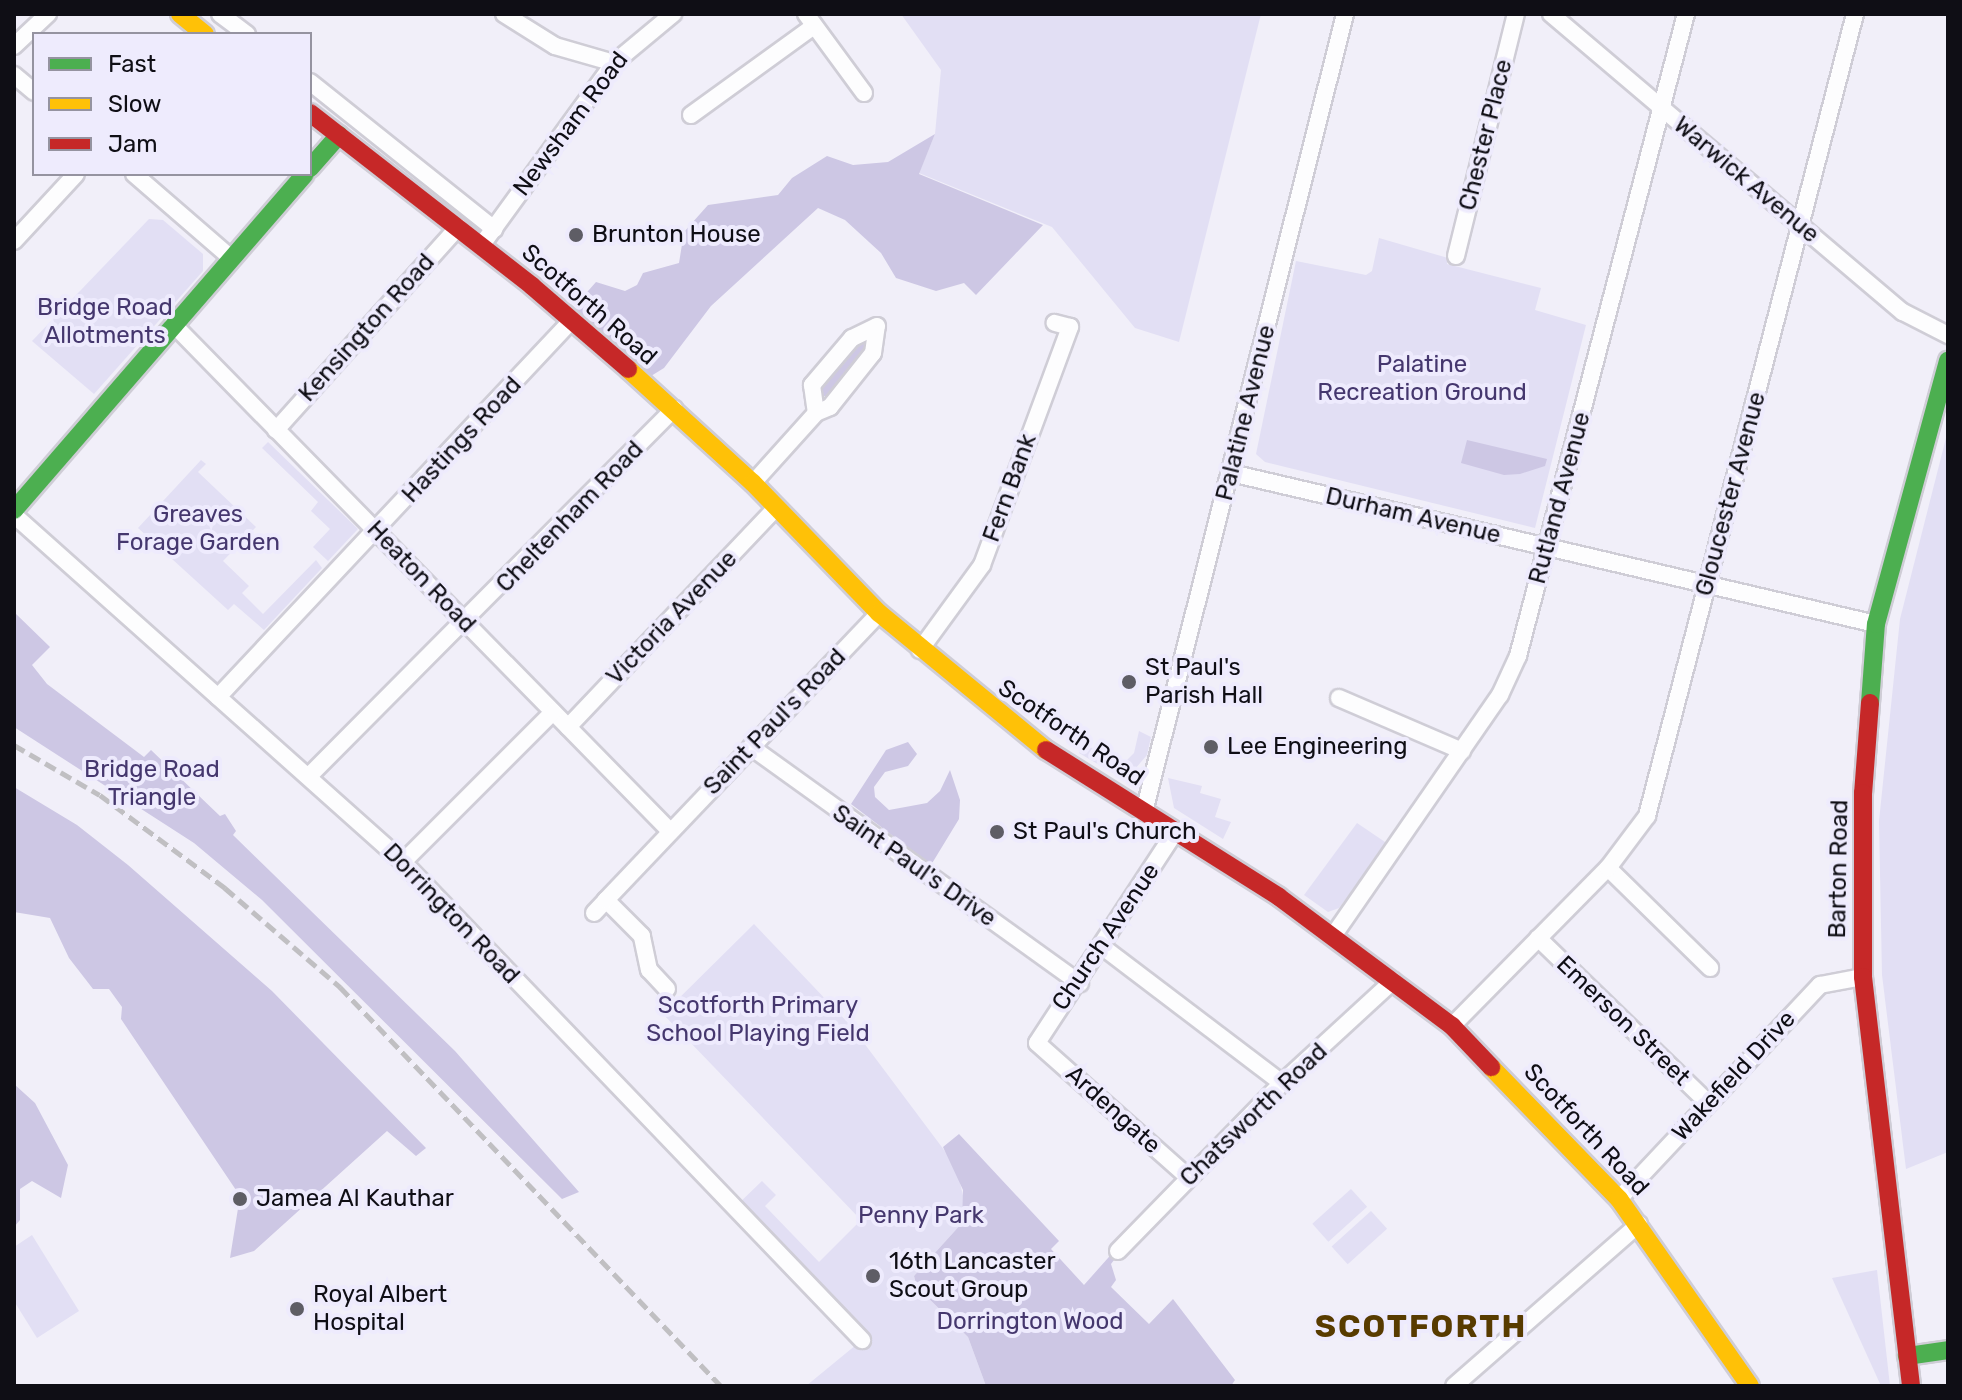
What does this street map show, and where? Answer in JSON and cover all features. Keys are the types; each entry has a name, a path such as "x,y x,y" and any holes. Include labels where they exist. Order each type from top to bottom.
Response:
{"main road":[{"path":"180,14 202,32"},
{"name":"Scotforth Road","path":"312,115 572,320 753,483 879,613 1031,740 1333,936 1452,1026 1619,1199 1750,1386"},
{"path":"312,166 339,135"},
{"path":"14,513 173,324 303,176"},
{"name":"Barton Road","path":"1911,1386 1863,977 1863,793 1876,624 1925,430 1948,361"},
{"path":"1907,1356 1948,1350"}],"street":[{"path":"14,46 47,14"},
{"path":"220,14 244,32"},
{"path":"504,14 555,46 614,63"},
{"name":"Newsham Road","path":"481,246 614,63 673,14"},
{"name":"Palatine Avenue","path":"1144,812 1345,14"},
{"name":"Chester Place","path":"1456,256 1516,14"},
{"name":"Warwick Avenue","path":"1551,14 1903,312 1948,335"},
{"name":"Rutland Avenue","path":"1333,936 1500,695 1518,656 1686,14"},
{"name":"Gloucester Avenue","path":"1452,1026 1608,868 1635,835 1653,800 1855,14"},
{"path":"691,115 810,20 864,93"},
{"path":"14,75 32,90"},
{"path":"312,84 494,229"},
{"path":"14,241 74,176"},
{"path":"136,176 231,258"},
{"name":"Kensington Road","path":"276,430 458,227"},
{"name":"Hastings Road","path":"218,697 572,320"},
{"name":"Fern Bank","path":"920,650 982,565 1070,327 1055,323"},
{"name":"Heaton Road","path":"173,324 669,830"},
{"path":"753,483 816,413 830,407 873,353 877,326 852,338 812,385 816,413"},
{"name":"Cheltenham Road","path":"309,776 466,623 674,409"},
{"name":"Durham Avenue","path":"1231,473 1876,624"},
{"name":"Victoria Avenue","path":"568,727 776,508"},
{"name":"Dorrington Road","path":"14,513 403,862 862,1340"},
{"name":"Saint Paul's Road","path":"594,913 669,830 879,613"},
{"path":"1339,698 1462,751"},
{"path":"403,862 553,712"},
{"name":"Saint Paul's Drive","path":"751,747 1080,983"},
{"name":"Church Avenue","path":"1037,1043 1104,948 1175,832"},
{"path":"1608,868 1710,968"},
{"path":"606,900 642,936 649,970 667,989"},
{"name":"Emerson Street","path":"1538,938 1708,1103"},
{"path":"1104,948 1282,1083"},
{"name":"Wakefield Drive","path":"1619,1199 1820,985 1863,977"},
{"name":"Chatsworth Road","path":"1118,1251 1282,1083 1393,981"},
{"name":"Ardengate","path":"1037,1043 1188,1177"},
{"path":"1454,1386 1639,1224"}],"green space":[{"path":"901,14 1261,14 1179,342 1135,328 1052,227 919,173 935,134 941,70"},
{"path":"935,134 919,174 1043,225 976,295 964,283 936,291 896,278 881,253 845,220 818,208 711,306 664,368 651,376 573,308 596,282 625,291 637,285 643,273 679,263 684,232 708,205 778,195 792,178 827,156 853,165 888,162"},
{"name":"Bridge Road Allotments","path":"149,219 163,220 203,254 203,271 94,394 32,341"},
{"name":"Palatine Recreation Ground","path":"1379,238 1448,258 1447,264 1541,288 1535,310 1586,325 1535,528 1265,462 1256,454 1296,261 1366,275 1372,271"},
{"path":"866,341 865,352 831,395 820,397 820,385 856,343"},
{"path":"1948,430 1948,1152 1906,1169 1882,975 1879,821 1900,619"},
{"path":"1467,440 1547,459 1545,466 1520,474 1504,475 1461,463"},
{"path":"268,442 358,529 328,561 313,547 330,529 311,511 318,502 262,448"},
{"name":"Greaves Forage Garden","path":"201,460 206,464 198,472 256,527 223,561 249,586 242,593 263,614 316,560 322,568 264,630 234,604 228,610 138,528"},
{"name":"Bridge Road Triangle","path":"14,612 50,647 32,665 47,684 144,757 151,750 220,816 225,814 236,831 233,835 455,1051 579,1192 562,1199 262,900 194,843 14,727"},
{"path":"1139,731 1151,737 1147,755 1129,776 1118,776 1079,753 1084,744 1123,764 1134,753"},
{"path":"908,742 917,754 908,766 885,772 874,787 875,797 889,810 927,803 940,791 950,770 960,800 959,819 931,865 851,804 886,750"},
{"path":"1168,778 1202,786 1200,793 1221,799 1215,817 1231,822 1223,839 1174,808"},
{"path":"14,787 77,825 128,865 272,991 426,1148 416,1156 387,1131 254,1251 230,1258 240,1196 121,1019 122,1007 109,989 93,989 69,958 50,918 14,912"},
{"path":"1357,823 1388,844 1339,908 1328,912 1304,895"},
{"path":"754,924 852,1027 956,1166 966,1208 962,1223 914,1276 917,1287 968,1337 986,1386 806,1386 862,1340 735,1207 762,1181 776,1195 765,1206 819,1262 861,1220 663,1014"},
{"path":"14,1084 35,1103 68,1165 61,1198 32,1181 20,1189 20,1220 14,1227"},
{"name":"Dorrington Wood","path":"959,1134 1059,1241 1051,1249 1084,1285 1116,1249 1120,1252 1111,1264 1116,1280 1111,1287 1149,1324 1173,1299 1235,1380 1231,1386 986,1386 968,1337 917,1287 914,1276 962,1223 963,1190 943,1147"},
{"path":"1351,1189 1367,1207 1328,1242 1312,1224"},
{"path":"1371,1211 1387,1229 1348,1264 1332,1246"},
{"path":"32,1235 79,1311 37,1338 14,1301 14,1247"},
{"path":"1877,1270 1890,1386 1881,1386 1832,1278"}],"railway":[{"path":"14,745 100,795 225,888 340,987 721,1386"}],"traffic: fast":[{"path":"312,166 339,135"},
{"path":"14,510 303,176"},
{"path":"1870,703 1876,624 1948,361"},
{"path":"1907,1356 1948,1350"}],"traffic: slow":[{"path":"180,14 202,32"},
{"path":"628,369 753,483 879,613 1046,750"},
{"path":"1491,1067 1619,1199 1750,1386"}],"traffic: jam":[{"path":"312,115 532,286 628,369"},
{"path":"1870,703 1863,793 1863,977 1911,1386"},
{"path":"1046,750 1279,897 1452,1026 1491,1067"}],"place":[{"name":"Brunton House","path":"576,235"},
{"name":"St Paul's Parish Hall","path":"1129,682"},
{"name":"Lee Engineering","path":"1211,747"},
{"name":"St Paul's Church","path":"997,832"},
{"name":"Jamea Al Kauthar","path":"240,1199"},
{"name":"16th Lancaster Scout Group","path":"873,1276"},
{"name":"Royal Albert Hospital","path":"297,1309"}],"district":[{"name":"SCOTFORTH","path":"1421,1326"}],"park label":[{"name":"Scotforth Primary School Playing Field","path":"758,1020"},
{"name":"Penny Park","path":"921,1216"}]}
